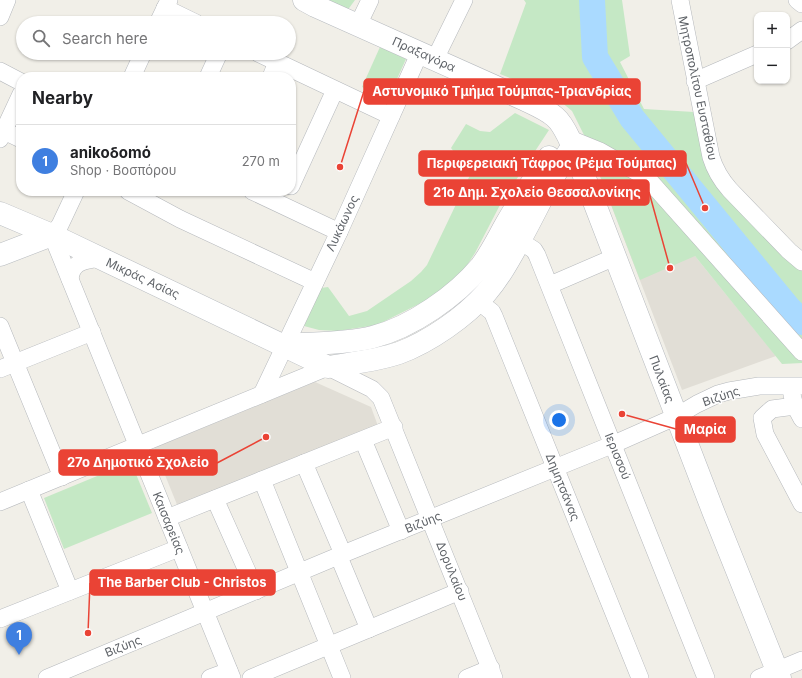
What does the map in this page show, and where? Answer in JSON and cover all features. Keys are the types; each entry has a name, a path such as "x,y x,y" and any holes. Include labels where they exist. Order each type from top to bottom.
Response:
{"street":[{"path":"0,17 7,0"},
{"name":"Πραξαγόρα","path":"304,0 541,108 561,124 569,140"},
{"path":"358,25 370,0"},
{"name":"Λυκάωνος","path":"262,394 339,232 391,116 464,0"},
{"name":"Μητροπολίτου Ευσταθίου","path":"680,0 695,81 711,157 715,169 722,180 789,251 802,262"},
{"path":"797,0 802,4"},
{"path":"161,16 167,4 185,16"},
{"path":"790,39 802,30"},
{"path":"695,81 754,55"},
{"path":"134,72 140,60"},
{"path":"210,72 216,60"},
{"path":"265,60 274,70"},
{"path":"0,72 16,80"},
{"path":"296,77 335,90 391,116"},
{"path":"296,175 335,90"},
{"path":"16,104 1,133 16,138"},
{"path":"0,502 328,367 371,360 398,353 450,323 478,301 496,279 520,240 552,179 569,140 568,138 600,150 647,178 802,352"},
{"name":"Πυλαίας","path":"569,140 676,417 772,675"},
{"name":"Μικράς Ασίας","path":"285,345 345,342 373,337 397,328 442,302 465,283 481,266 512,214 569,140"},
{"path":"8,252 52,235 60,225 74,196"},
{"path":"137,196 180,219 315,282"},
{"path":"286,198 339,232"},
{"path":"7,216 17,233 8,252"},
{"name":"Μικράς Ασίας","path":"7,216 52,235 285,345 372,389 381,398"},
{"name":"Καισαρείας","path":"52,235 230,674"},
{"name":"Ιερισσού","path":"520,240 534,250 550,284 706,678"},
{"path":"550,284 615,257"},
{"path":"70,279 71,270 77,264 99,258"},
{"name":"Δημητσάνας","path":"478,301 492,312 494,316 640,678"},
{"path":"0,326 8,366 62,477"},
{"path":"8,366 92,332"},
{"name":"Βιζύης","path":"47,678 614,444 676,417 702,402 729,391 759,386 796,387"},
{"path":"796,387 798,412 772,409 762,418 762,423 765,434 802,504"},
{"name":"Δορυλαίου","path":"381,398 394,427 492,673"},
{"path":"167,518 394,427"},
{"path":"363,440 401,531"},
{"path":"304,463 370,629"},
{"path":"262,480 342,678"},
{"path":"29,490 70,591"},
{"path":"215,499 256,591"},
{"path":"0,619 179,548"},
{"path":"251,678 460,591"},
{"path":"772,675 802,660"},
{"path":"467,678 492,673"},
{"path":"210,678 230,674"}],"shaded area":[{"path":"585,137 695,256 776,356 682,390"},
{"path":"315,382 371,407 378,426 178,507 154,448"}],"green space":[{"path":"321,0 355,0 344,15"},
{"path":"524,0 622,0 630,56 620,62 644,109 694,112 702,141 802,269 802,363 782,364 695,256 640,280 585,137 572,111 554,96 500,74 526,3"},
{"path":"380,47 406,59 388,99 362,87"},
{"path":"515,113 549,130 501,203 475,253 460,276 433,297 377,325 337,331 319,330 304,326 321,288 328,287 349,316 367,311 411,281 421,272 427,265 471,173 451,148 466,124 480,131 490,132"},
{"path":"131,462 152,513 64,549 44,498"}],"waterway":[{"path":"592,0 595,57 632,118 789,309 802,322"}],"place":[{"name":"Αστυνομικό Τμήμα Τούμπας-Τριανδρίας","path":"340,167"},
{"name":"Περιφερειακή Τάφρος (Ρέμα Τούμπας)","path":"705,208"},
{"name":"21ο Δημ. Σχολείο Θεσσαλονίκης","path":"670,268"},
{"name":"Μαρία","path":"622,414"},
{"name":"27ο Δημοτικό Σχολείο","path":"266,437"},
{"name":"The Barber Club - Christos","path":"88,633"},
{"name":"anikoδomό","path":"19,655"}]}
